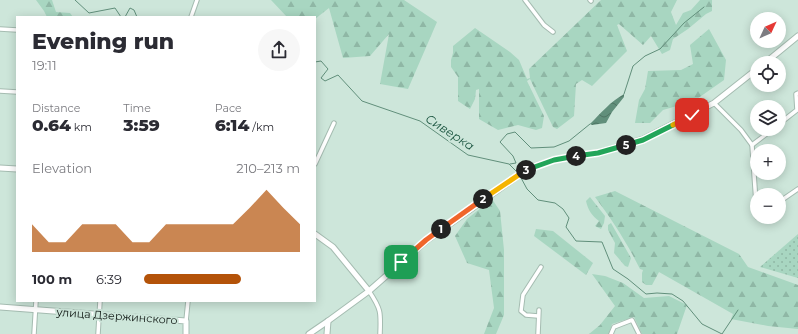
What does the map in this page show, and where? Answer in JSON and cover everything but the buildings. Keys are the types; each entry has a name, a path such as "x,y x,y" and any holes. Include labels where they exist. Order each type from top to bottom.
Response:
{"main road":[{"path":"773,56 798,36"},
{"path":"309,334 368,291 426,240 529,168 554,160 598,153 643,140 714,103 750,75"},
{"path":"0,168 16,169"},
{"path":"316,235 333,247 368,291"},
{"name":"улица Дзержинского","path":"0,307 186,321"},
{"path":"186,321 186,334"},
{"path":"327,334 328,321"}],"street":[{"path":"191,16 197,0"},
{"path":"525,0 544,25 553,32"},
{"path":"0,29 16,30"},
{"path":"0,91 16,92"},
{"path":"786,119 798,110 796,94 798,93"},
{"path":"714,103 741,130 751,144"},
{"path":"316,162 334,123"},
{"path":"753,144 764,136"},
{"path":"786,198 798,190"},
{"path":"538,316 526,316 521,311 523,295 541,267"},
{"path":"368,291 378,305 381,319 380,334"},
{"path":"34,334 36,302"},
{"path":"98,334 100,302"},
{"path":"186,321 188,302"},
{"path":"538,334 539,310"},
{"path":"611,334 614,327 632,320 639,334"}],"green space":[{"path":"36,0 52,0 56,12 70,13 72,16 46,16"},
{"path":"271,0 404,0 437,22 408,89 380,84 389,34 370,56 343,58 329,8 316,18 316,16 286,16"},
{"path":"601,0 677,0 671,12 676,25 683,13 691,10 700,0 712,0 712,11 673,39 670,50 662,54 651,36 643,45 619,24 617,25 627,51 592,86 582,80 576,84 574,116 557,129 553,127 530,79 527,81 544,116 542,128 536,130 518,125 498,130 479,119 479,89 476,90 475,99 470,109 458,101 458,77 451,67 453,46 475,28 519,60 527,79 530,78 529,69"},
{"path":"709,29 726,60 724,80 694,101 663,110 650,123 635,123 639,100 645,89 648,71 681,70 693,64 690,45"},
{"path":"615,191 739,254 748,267 798,285 798,329 768,326 731,319 733,314 659,272 652,285 646,285 642,282 643,270 640,269 619,232 595,197"},
{"path":"590,197 605,216 601,229 595,226 599,221 594,217 587,204 586,201"},
{"path":"492,199 500,211 504,250 504,315 496,334 484,334 494,308 489,270 467,263 455,236 467,219"},
{"path":"611,223 631,258 628,267 625,266 614,253 615,243 608,230 608,225"},
{"path":"536,229 553,231 593,263 586,275 534,236"},
{"path":"798,234 798,278 760,267"},
{"path":"592,274 605,276 623,283 644,298 669,296 687,305 677,334 642,334 634,317 612,324 609,334 589,334 600,325 615,306"}],"water":[{"path":"624,94 624,97 612,112 606,123 590,124 610,104"}],"waterway":[{"name":"Сиверка","path":"75,0 89,13 115,8 120,16"},
{"path":"624,94 633,66 645,56 660,49 684,23 704,7"},
{"name":"Сиверка","path":"126,16 130,8 134,10 137,16"},
{"name":"Сиверка","path":"316,62 321,61 328,69 321,78 325,81 338,75 362,101 420,121 468,155 509,164 519,174"},
{"path":"510,164 516,163 513,156 500,142 507,134 515,132 531,148 554,147 569,141 590,124"},
{"name":"Сиверка","path":"520,176 527,189 538,200 555,203 563,209 569,218 566,227 576,241 602,242 613,269 646,294 672,294 683,301 702,324 722,334"},
{"path":"722,334 738,310"}],"route":[{"path":"401,262 426,240 529,168 554,160 598,153 643,140 692,115"}]}
